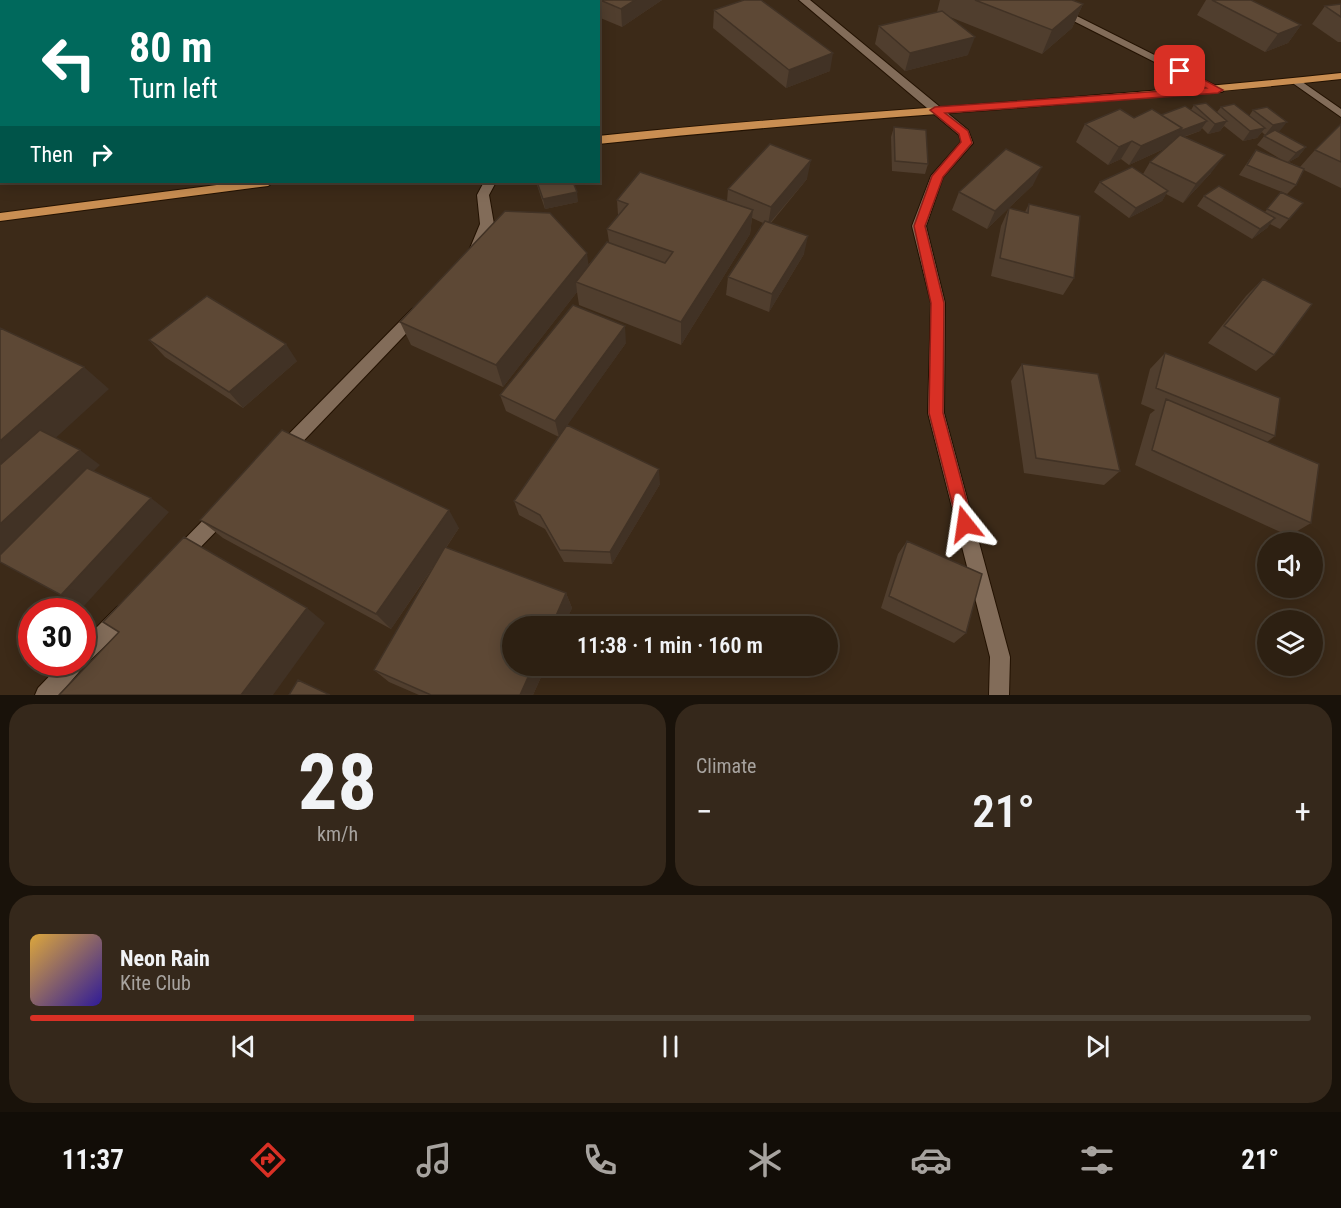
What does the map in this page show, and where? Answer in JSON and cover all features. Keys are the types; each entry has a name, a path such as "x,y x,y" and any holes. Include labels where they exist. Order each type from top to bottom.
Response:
{"main road":[{"path":"600,140 935,110 1218,90 1341,76"},
{"path":"0,216 260,183"}],"street":[{"path":"804,0 964,133 967,143 938,176 920,226 938,303 936,413 1000,657 999,695"},
{"path":"1037,0 1218,90"},
{"path":"1298,82 1341,114"},
{"path":"460,269 475,253 487,224 483,195 489,183"},
{"path":"274,460 430,300"},
{"path":"166,571 232,503"},
{"path":"96,642 132,605"},
{"path":"45,695 63,676"}],"building":[{"path":"600,0 635,0 621,9"},
{"path":"744,0 761,0 833,53 789,70 714,10"},
{"path":"975,0 1072,0 1083,4 1052,30"},
{"path":"1212,0 1251,0 1301,25 1278,34"},
{"path":"1341,4 1341,17 1325,6"},
{"path":"942,11 975,37 910,53 879,26"},
{"path":"1206,103 1227,121 1215,124 1194,105"},
{"path":"1234,104 1265,128 1250,131 1221,107"},
{"path":"1185,106 1207,121 1180,131 1182,128 1161,115"},
{"path":"1267,107 1287,122 1273,125 1253,110"},
{"path":"1120,109 1134,118 1152,109 1182,128 1141,146 1132,141 1119,147 1085,124"},
{"path":"1341,124 1341,162 1315,150"},
{"path":"894,127 926,130 928,164 895,161"},
{"path":"1275,130 1306,147 1296,153 1264,136"},
{"path":"1180,135 1225,155 1196,184 1150,162"},
{"path":"770,144 811,160 771,207 728,189"},
{"path":"1006,149 1042,167 995,211 959,192"},
{"path":"1256,150 1304,169 1296,185 1247,165"},
{"path":"1132,167 1168,191 1136,208 1100,182"},
{"path":"640,172 753,210 681,322 576,282 607,242 665,263 673,252 607,229 628,204 617,200"},
{"path":"537,183 573,183 577,192 543,199"},
{"path":"1219,186 1275,218 1260,229 1204,196"},
{"path":"1281,192 1303,203 1289,219 1267,209"},
{"path":"1029,204 1080,216 1074,278 1000,258 1009,208 1028,213"},
{"path":"505,211 550,213 587,253 496,365 400,322"},
{"path":"765,221 808,236 772,294 728,277"},
{"path":"1263,279 1312,304 1274,355 1224,326"},
{"path":"207,296 286,344 229,392 149,340"},
{"path":"573,305 625,326 555,421 500,395"},
{"path":"0,328 84,367 0,441"},
{"path":"1165,353 1280,398 1275,436 1156,388"},
{"path":"1022,364 1098,374 1120,471 1036,458"},
{"path":"1166,399 1319,464 1311,523 1152,450"},
{"path":"567,425 659,469 610,552 560,550 540,515 514,501"},
{"path":"40,430 80,450 0,524 0,465"},
{"path":"282,430 449,510 376,614 200,520"},
{"path":"87,468 151,498 61,595 0,562 0,555"},
{"path":"184,537 307,608 241,695 59,695 77,676 96,676 96,656 119,632 103,622"},
{"path":"907,541 982,574 966,633 889,596"},
{"path":"445,547 566,593 556,616 502,616 502,676 529,676 520,695 431,695 374,670"},
{"path":"298,680 330,695 289,695"}],"route":[{"path":"965,524 936,413 938,303 920,226 938,176 967,143 964,133 935,110 1218,90 1180,71"}]}
